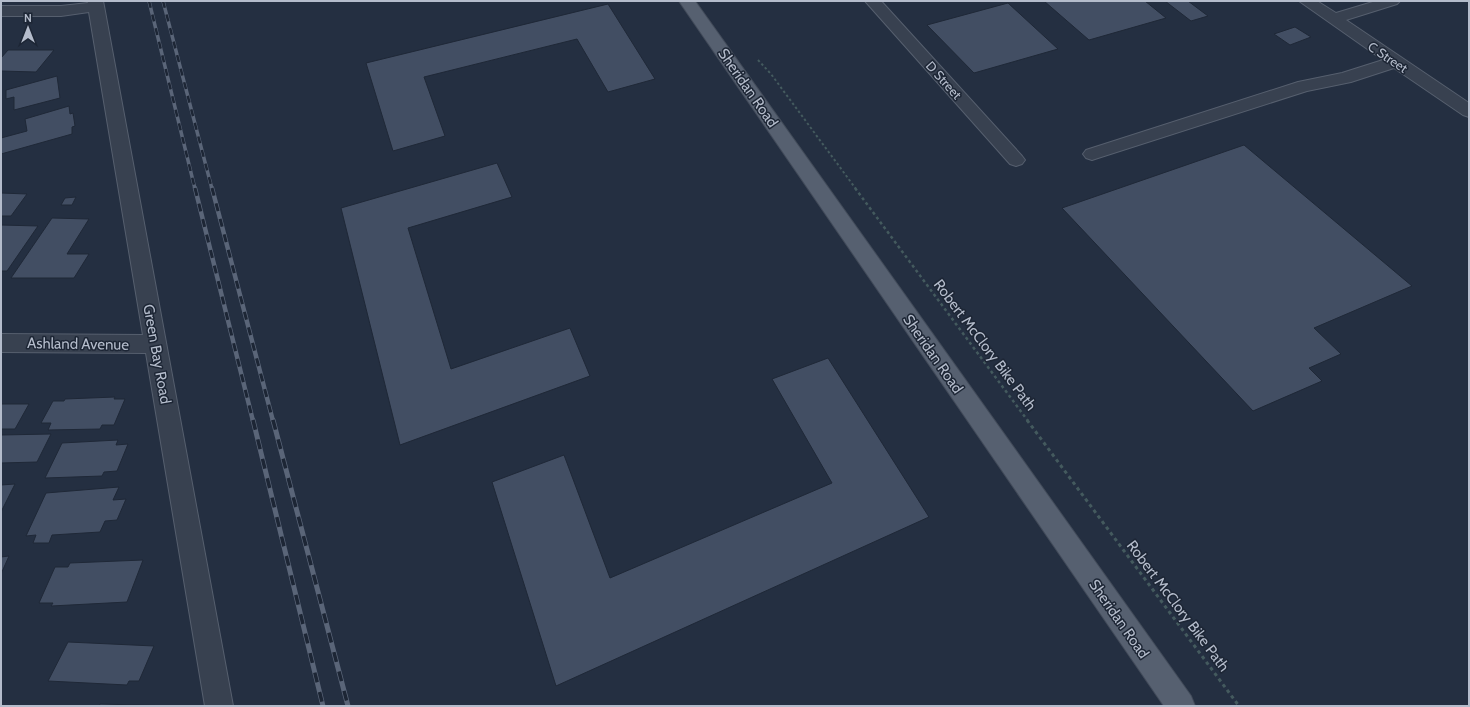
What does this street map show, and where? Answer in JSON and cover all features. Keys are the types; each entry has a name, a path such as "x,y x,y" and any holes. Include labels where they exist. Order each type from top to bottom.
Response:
{"main road":[{"name":"Sheridan Road","path":"686,1 1181,706"}],"street":[{"name":"D Street","path":"872,1 1016,160"},
{"name":"C Street","path":"1307,1 1394,62 1469,111"},
{"path":"1334,19 1392,1"},
{"path":"1,12 61,11 95,3"},
{"name":"Green Bay Road","path":"95,3 219,706"},
{"path":"1092,154 1304,86 1345,78 1394,62"},
{"name":"Ashland Avenue","path":"1,343 155,344"}],"path":[{"name":"Robert McClory Bike Path","path":"756,58 771,74 1239,706"}],"building":[{"path":"1044,1 1145,1 1166,18 1089,40"},
{"path":"1165,1 1188,1 1208,16 1191,21"},
{"path":"1008,3 1058,49 974,73 927,25"},
{"path":"608,4 655,79 608,92 577,39 424,77 445,136 393,151 366,63"},
{"path":"1295,27 1311,37 1290,45 1274,34"},
{"path":"8,50 54,50 36,72 1,71 1,58"},
{"path":"57,76 60,98 14,110 14,97 6,99 6,90"},
{"path":"69,106 70,114 73,113 75,126 72,127 72,134 1,154 1,138 27,131 25,119"},
{"path":"1244,145 1412,286 1314,328 1341,354 1309,368 1322,381 1253,411 1062,208"},
{"path":"497,163 512,197 408,228 451,369 570,328 590,376 400,445 341,208"},
{"path":"1,193 27,194 11,216 1,216"},
{"path":"76,197 72,205 61,205 65,198"},
{"path":"52,218 89,219 67,254 89,254 74,278 11,278"},
{"path":"1,225 38,226 7,271 1,271"},
{"path":"828,358 929,517 556,686 492,482 564,455 610,578 832,483 772,379"},
{"path":"115,397 114,399 125,399 114,425 102,425 100,429 48,430 51,423 41,423 53,401 64,401 65,399"},
{"path":"1,404 29,404 15,429 1,429"},
{"path":"51,434 37,462 1,463 1,435"},
{"path":"118,440 116,445 128,444 117,471 104,472 102,476 45,478 62,443"},
{"path":"15,484 1,512 1,485"},
{"path":"119,487 113,500 126,499 117,520 105,521 100,532 52,535 49,543 33,543 36,535 26,536 46,493"},
{"path":"9,556 1,574 1,557"},
{"path":"143,560 127,602 51,606 53,603 39,603 55,567 68,567 70,563"},
{"path":"68,642 154,646 139,681 129,681 127,685 48,681"},
{"path":"100,704 173,706 99,706"}],"railway":[{"path":"149,1 195,189"},
{"path":"163,1 212,189"},
{"path":"195,188 253,421"},
{"path":"212,188 273,421"},
{"path":"253,420 323,706"},
{"path":"273,420 348,706"}]}
